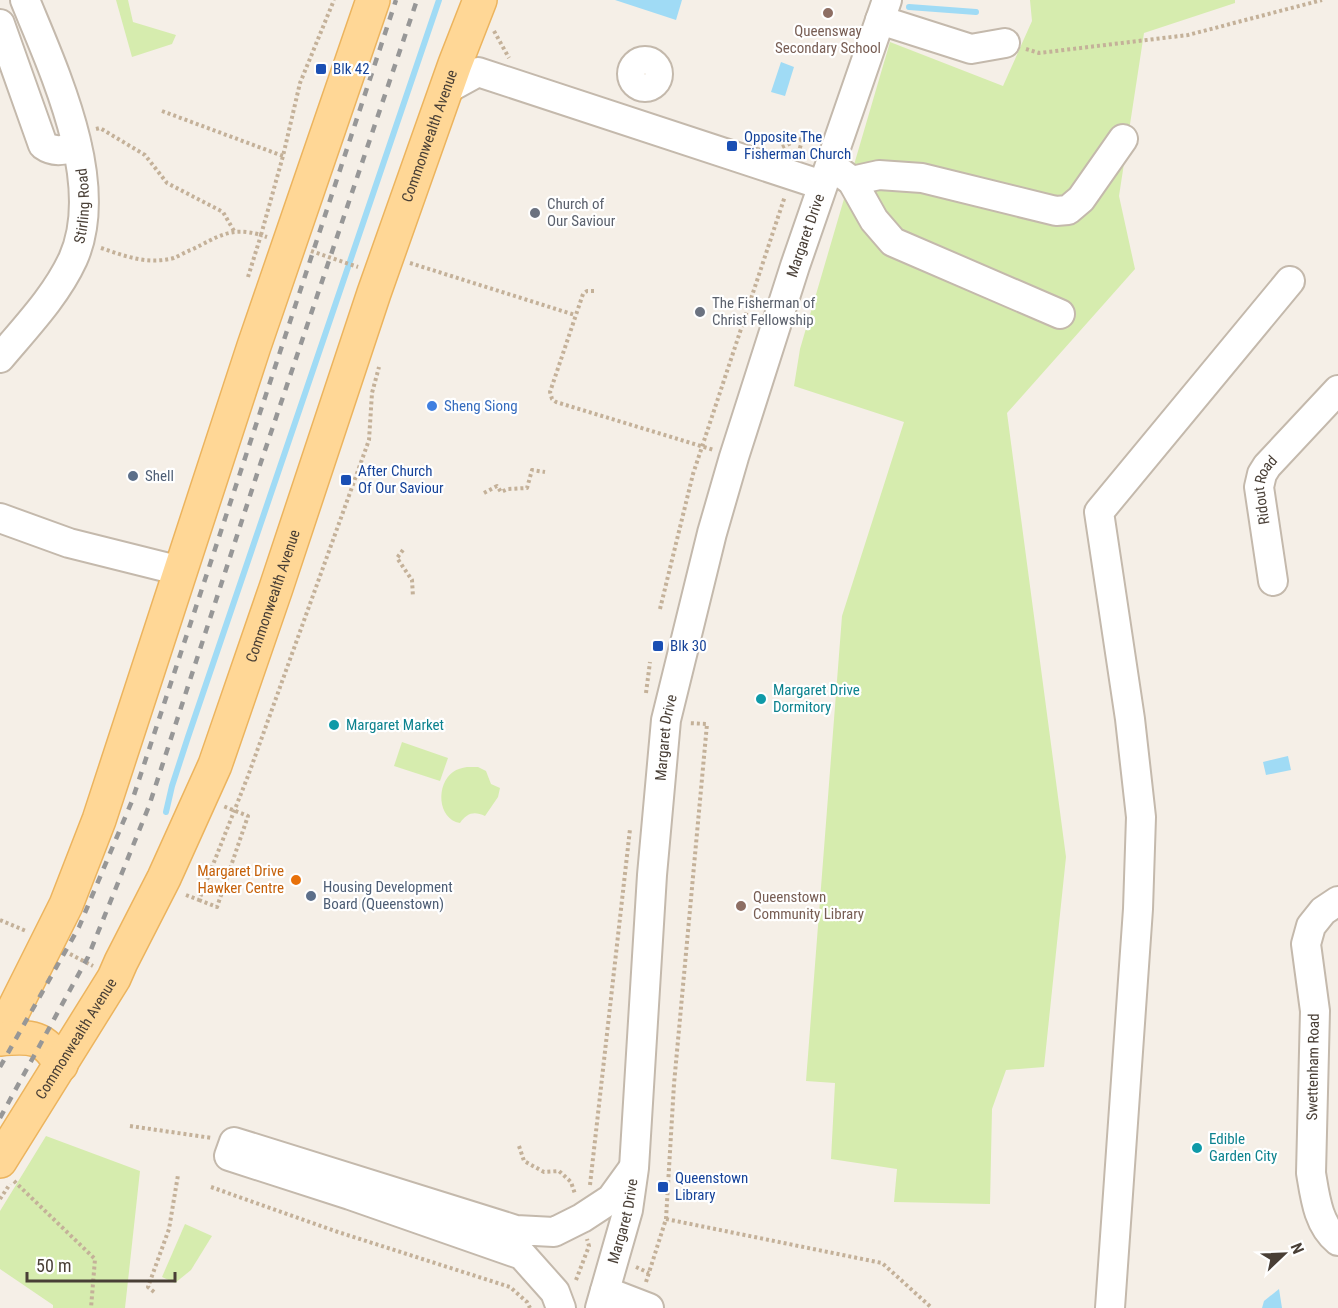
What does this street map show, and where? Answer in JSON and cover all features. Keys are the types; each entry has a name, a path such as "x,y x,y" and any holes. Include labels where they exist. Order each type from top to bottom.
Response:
{"main road":[{"path":"61,1065 53,1051 37,1038 0,1038 37,936 66,905 99,820 254,346 373,0"},
{"name":"Commonwealth Avenue","path":"6,1170 61,1065 114,978 164,878 215,765 374,293 480,0"}],"street":[{"name":"Stirling Road","path":"0,358 60,285 74,257 83,230 81,165 66,102 25,0"},
{"path":"883,10 972,50 1005,44"},
{"name":"Margaret Drive","path":"603,1300 628,1210 634,1168 652,875 666,720 734,457 835,177 883,10"},
{"path":"0,24 43,145 49,150 59,151 75,139"},
{"path":"447,89 478,72 466,38"},
{"name":"Margaret Drive","path":"478,72 792,175 835,177"},
{"path":"629,121 643,79"},
{"path":"835,177 879,175 922,178 1056,211 1068,210 1082,199 1123,139"},
{"path":"835,177 892,242 1060,314"},
{"path":"1110,1308 1138,917 1141,818 1130,719 1099,513 1290,281"},
{"name":"Ridout Road","path":"1273,581 1259,487 1262,474 1338,390"},
{"path":"0,518 69,543 181,571"},
{"name":"Swettenham Road","path":"1337,1241 1328,1231 1321,1217 1311,1173 1315,1011 1306,945 1311,926 1323,911 1338,901"},
{"path":"567,1298 555,1292 519,1242 234,1142 230,1156 350,1195 519,1242 554,1232 582,1218 611,1199 634,1168"},
{"path":"603,1300 644,1306"}],"path":[{"path":"79,240 138,261 174,258 220,234 234,231 248,231 261,235 300,83 334,0"},
{"path":"1005,44 1039,53 1188,35 1322,0"},
{"path":"162,111 283,156"},
{"path":"75,139 100,128 145,155 167,183 223,212 234,231"},
{"path":"660,609 693,474 792,175"},
{"path":"333,259 358,267"},
{"path":"406,273 410,262 574,315"},
{"path":"594,291 587,291 583,294 574,315 550,392 552,399 734,457"},
{"path":"199,900 248,776 369,440 372,393 381,360"},
{"path":"484,493 497,486 501,492 508,489 527,489 532,470 545,472"},
{"path":"402,550 397,558 412,580 413,597"},
{"path":"646,695 650,662"},
{"path":"644,1306 666,1219 674,1084 707,724 666,720"},
{"path":"186,895 217,907 248,816 220,805"},
{"path":"519,1146 524,1161 544,1172 559,1171 571,1182 577,1200 591,1183 631,823"},
{"path":"0,920 37,936 114,978"},
{"path":"130,1126 215,1139"},
{"path":"0,1199 6,1170"},
{"path":"6,1170 95,1259 91,1308"},
{"path":"154,1292 148,1287 169,1228 178,1175"},
{"path":"211,1187 338,1232 510,1287 527,1302 530,1308"},
{"path":"567,1298 589,1246 582,1218"},
{"path":"666,1219 882,1263 932,1308"}],"green space":[{"path":"116,0 128,0 133,22 176,35 172,44 132,57"},
{"path":"1030,0 1235,0 1235,3 1144,33 1119,196 1135,269 1007,413 1066,857 1044,1067 1006,1070 992,1109 990,1204 894,1202 897,1169 831,1159 835,1083 806,1081 842,616 904,422 794,386 800,349 890,42 1003,86 1032,21"},
{"path":"402,742 448,758 440,781 394,766"},
{"path":"467,767 478,767 486,771 491,784 500,788 498,797 485,816 471,814 460,823 447,815 443,808 442,792 447,777"},
{"path":"46,1136 140,1171 125,1308 53,1308 53,1305 0,1269 0,1211"},
{"path":"185,1224 212,1236 191,1270 175,1283 162,1277"}],"water":[{"path":"615,0 682,0 676,20"},
{"path":"781,62 794,67 785,96 771,92"},
{"path":"1288,756 1291,770 1266,775 1263,762"},
{"path":"1279,1289 1282,1308 1262,1308 1264,1301"}],"waterway":[{"path":"166,812 188,737 439,0"},
{"path":"909,7 976,12"}],"railway":[{"path":"0,1067 79,927 132,801 396,0"},
{"path":"0,1118 88,957 149,806 259,468 417,0"}],"place":[{"name":"Queensway Secondary School","path":"828,13"},
{"name":"Blk 42","path":"321,69"},
{"name":"Opposite The Fisherman Church","path":"732,146"},
{"name":"Church of Our Saviour","path":"535,213"},
{"name":"The Fisherman of Christ Fellowship","path":"700,312"},
{"name":"Sheng Siong","path":"432,406"},
{"name":"Shell","path":"133,476"},
{"name":"After Church Of Our Saviour","path":"346,480"},
{"name":"Blk 30","path":"658,646"},
{"name":"Margaret Drive Dormitory","path":"761,699"},
{"name":"Margaret Market","path":"334,725"},
{"name":"Margaret Drive Hawker Centre","path":"296,880"},
{"name":"Housing Development Board (Queenstown)","path":"311,896"},
{"name":"Queenstown Community Library","path":"741,906"},
{"name":"Edible Garden City","path":"1197,1148"},
{"name":"Queenstown Library","path":"663,1187"}]}
